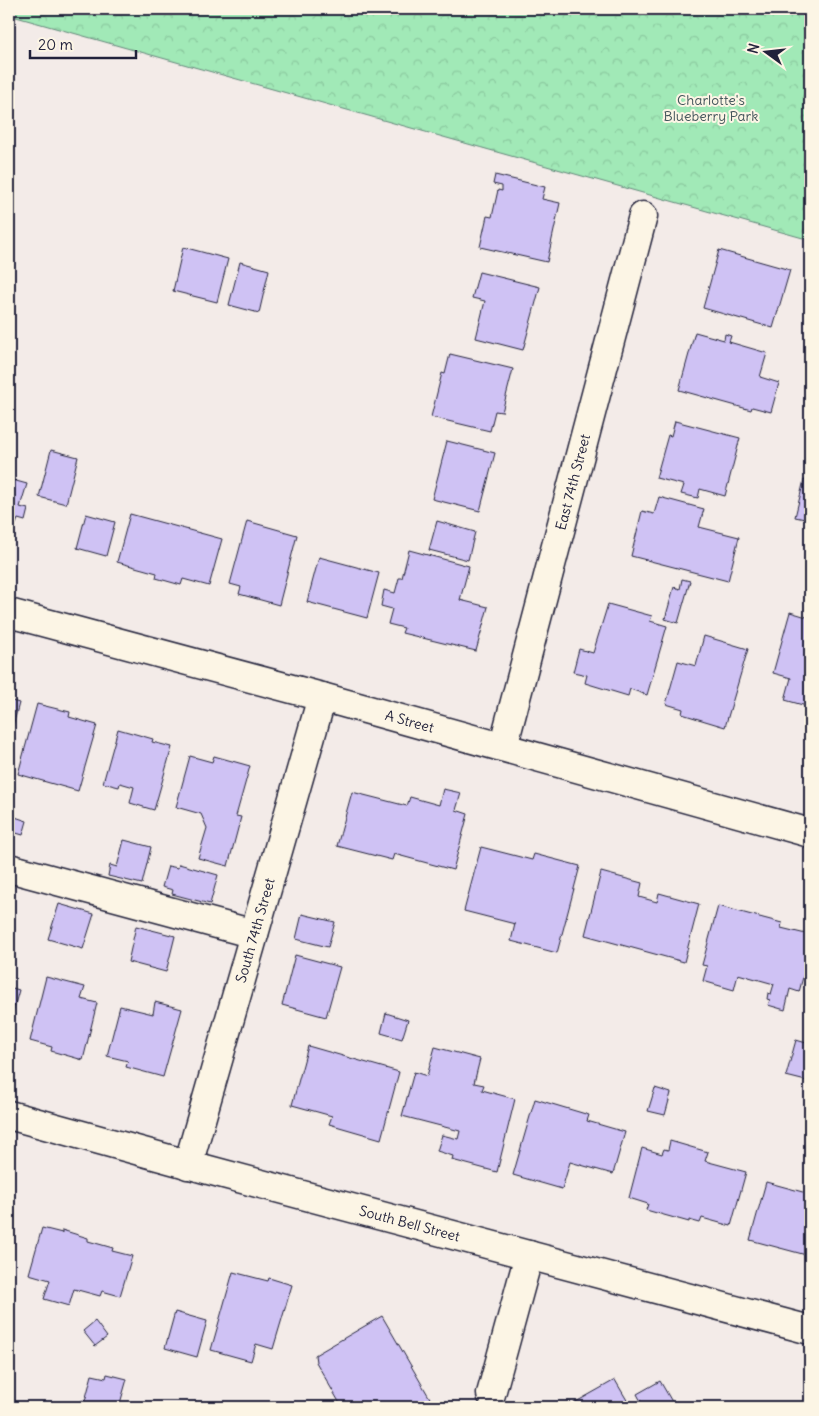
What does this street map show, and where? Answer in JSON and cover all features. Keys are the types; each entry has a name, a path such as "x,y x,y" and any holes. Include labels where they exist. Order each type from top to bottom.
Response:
{"street":[{"name":"East 74th Street","path":"503,747 643,216"},
{"name":"A Street","path":"9,613 322,697 810,833"},
{"name":"South 74th Street","path":"188,1165 322,697"},
{"path":"9,868 254,934"},
{"name":"South Bell Street","path":"9,1115 188,1165 810,1330"},
{"path":"491,1394 529,1255"}],"green space":[{"name":"Charlotte's Blueberry Park","path":"9,9 810,9 810,240 9,15"}],"building":[{"path":"495,175 545,187 542,199 560,203 547,262 480,247 487,216 492,217 498,190 502,191 502,186 493,184"},
{"path":"183,247 228,259 217,302 173,291"},
{"path":"719,250 790,270 773,328 703,308"},
{"path":"240,262 269,270 259,313 229,305"},
{"path":"479,272 540,287 523,350 476,338 485,301 472,298"},
{"path":"695,332 724,340 725,334 731,336 729,342 767,353 760,377 779,383 771,412 752,407 751,410 679,390"},
{"path":"450,354 513,369 502,412 495,411 490,431 431,417 442,373 445,374"},
{"path":"675,421 740,438 725,496 700,489 698,498 681,494 684,485 656,478 668,435 671,436"},
{"path":"447,441 495,453 480,511 432,499"},
{"path":"51,450 78,457 66,504 39,497"},
{"path":"9,479 27,484 20,507 28,509 25,521 18,519 16,524 9,522"},
{"path":"804,480 810,481 810,520 795,517"},
{"path":"659,497 704,509 699,527 739,537 728,581 631,556 642,511 654,514"},
{"path":"86,514 115,522 106,556 77,548"},
{"path":"130,514 222,539 209,586 183,579 181,585 156,578 157,573 117,562"},
{"path":"247,521 297,535 279,605 239,594 241,587 230,584"},
{"path":"437,521 475,532 468,560 429,550"},
{"path":"409,550 469,566 460,600 488,607 476,651 402,633 404,628 388,624 392,609 381,606 384,590 395,593 399,578 402,578"},
{"path":"319,557 379,573 367,618 307,602"},
{"path":"682,579 690,581 678,623 665,619 674,587 680,589"},
{"path":"608,604 652,616 650,621 667,626 647,695 630,689 628,696 585,683 587,675 573,672 579,649 593,653"},
{"path":"790,612 810,618 810,707 785,700 791,678 773,673"},
{"path":"704,636 748,649 725,727 682,714 683,709 666,704 678,661 696,666"},
{"path":"9,700 19,703 9,741"},
{"path":"37,704 70,712 69,717 97,725 78,791 18,774"},
{"path":"118,729 153,739 152,742 172,747 154,810 130,803 134,787 120,783 119,787 103,783"},
{"path":"190,756 212,762 214,756 250,766 236,816 241,817 228,866 198,858 207,828 201,814 176,807"},
{"path":"443,789 461,793 456,810 468,814 453,870 394,854 392,860 337,846 352,792 407,806 410,797 439,805"},
{"path":"9,815 27,821 23,835 9,831"},
{"path":"124,840 151,847 142,884 108,876 110,865 117,867"},
{"path":"481,847 532,860 534,854 580,866 557,953 511,941 515,924 464,911"},
{"path":"179,864 218,875 210,904 172,894 173,890 162,887 168,866 178,868"},
{"path":"601,872 642,883 639,897 657,902 659,893 699,904 684,962 585,935"},
{"path":"59,904 94,914 83,949 48,939"},
{"path":"718,906 782,923 781,928 810,935 810,951 799,992 790,989 785,1010 768,1005 770,1000 767,999 768,993 771,994 774,984 738,974 734,990 703,981 707,966 702,965"},
{"path":"302,914 335,922 328,947 296,939"},
{"path":"136,926 175,936 166,972 128,962"},
{"path":"295,955 340,967 326,1017 282,1005"},
{"path":"46,977 85,987 81,999 97,1003 83,1060 51,1051 52,1047 30,1041"},
{"path":"9,987 19,990 9,1026"},
{"path":"155,1002 182,1009 163,1077 126,1067 128,1061 107,1056 120,1006 153,1014"},
{"path":"386,1013 408,1020 402,1039 381,1033"},
{"path":"796,1040 810,1044 810,1082 786,1076"},
{"path":"308,1046 399,1072 381,1139 329,1124 332,1116 292,1105"},
{"path":"435,1047 480,1059 474,1083 484,1085 482,1090 515,1099 497,1172 452,1160 453,1156 437,1151 442,1135 458,1139 460,1131 402,1116 414,1072 427,1076"},
{"path":"655,1088 671,1093 665,1115 648,1111"},
{"path":"535,1099 589,1115 587,1121 625,1132 613,1174 570,1162 562,1189 513,1175"},
{"path":"670,1141 708,1152 705,1161 746,1172 731,1226 702,1218 700,1223 689,1220 689,1222 646,1210 648,1204 629,1198 642,1148 662,1154 664,1149 668,1150"},
{"path":"766,1182 810,1194 810,1256 750,1240"},
{"path":"42,1228 62,1233 62,1230 88,1238 88,1241 113,1248 112,1251 132,1256 120,1296 102,1291 100,1296 74,1289 69,1306 44,1299 50,1280 29,1274"},
{"path":"233,1272 268,1281 269,1278 292,1285 273,1349 256,1344 251,1361 211,1350"},
{"path":"175,1312 207,1321 197,1357 165,1348"},
{"path":"382,1316 435,1407 342,1407 316,1362 315,1355"},
{"path":"95,1321 107,1337 95,1346 83,1331"},
{"path":"107,1374 127,1379 119,1407 80,1407 82,1400 85,1401 92,1375 106,1378"},
{"path":"615,1380 631,1407 567,1407"},
{"path":"660,1381 675,1407 644,1407 637,1394"}]}
